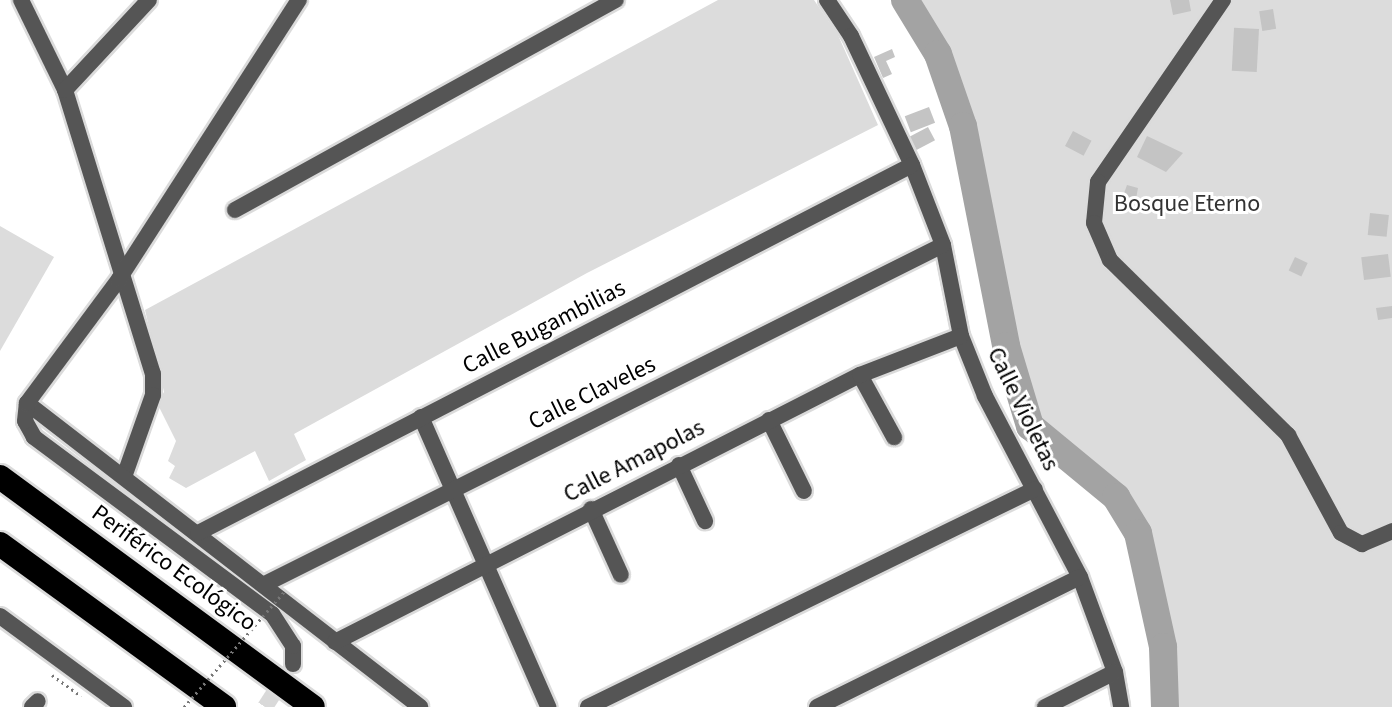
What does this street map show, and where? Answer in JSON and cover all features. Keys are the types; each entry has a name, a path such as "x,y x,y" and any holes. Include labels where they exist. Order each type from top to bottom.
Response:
{"highway":[{"name":"Periférico Ecológico","path":"0,477 313,707"},
{"path":"2,546 224,707"}],"street":[{"path":"65,90 149,0"},
{"path":"293,664 293,646 272,614 34,437 25,421 27,403 119,279 299,0"},
{"path":"235,210 616,0"},
{"name":"Calle Violetas","path":"827,0 851,36 912,165 943,245 961,336 985,396 1080,577 1115,672 1121,707"},
{"path":"1223,0 1098,182 1094,223 1110,260 1288,435 1341,533 1362,544 1392,531"},
{"path":"28,4 65,90 119,279 153,374 153,395 124,477"},
{"name":"Calle Bugambilias","path":"198,533 912,165"},
{"name":"Calle Claveles","path":"263,585 943,245"},
{"name":"Calle Amapolas","path":"335,642 485,562 860,375 961,336"},
{"path":"860,375 894,437"},
{"path":"27,403 420,707"},
{"path":"421,417 455,488 548,707"},
{"path":"769,420 804,491"},
{"path":"679,465 705,521"},
{"path":"588,707 1035,489"},
{"path":"591,509 621,575"},
{"path":"817,707 1080,577"},
{"path":"0,616 124,707"},
{"path":"1045,707 1115,672"}],"path":[{"path":"184,707 285,591"}],"green space":[{"path":"718,0 814,0 838,35 878,125 587,273 294,434 306,460 269,481 255,451 186,488 169,478 175,466 168,461 176,441 157,403 164,392 145,310"},
{"name":"Bosque Eterno","path":"905,0 1392,0 1392,707 1165,707 1163,647 1138,533 1116,497 1030,426 1006,346 963,126 938,54"},
{"path":"0,226 54,257 0,351"}],"building":[{"path":"1170,0 1189,0 1191,11 1173,15"},
{"path":"1273,9 1276,29 1262,31 1259,11"},
{"path":"1234,28 1259,29 1257,72 1232,71"},
{"path":"892,49 895,57 886,61 892,74 883,78 874,57"},
{"path":"929,107 935,123 911,132 905,116"},
{"path":"928,127 935,140 917,150 909,137"},
{"path":"1073,131 1092,141 1084,156 1065,146"},
{"path":"1147,136 1183,153 1166,172 1137,157"},
{"path":"1127,185 1138,188 1136,199 1123,196"},
{"path":"1370,213 1389,215 1387,237 1368,235"},
{"path":"1388,254 1391,277 1364,280 1361,257"},
{"path":"1295,257 1308,263 1301,277 1289,271"},
{"path":"1392,306 1392,318 1378,320 1376,308"}],"waterway":[{"path":"905,0 938,54 963,126 1006,346 1030,426 1116,497 1138,533 1163,647 1165,707"}],"tunnel":[{"path":"265,707 286,675"}]}
